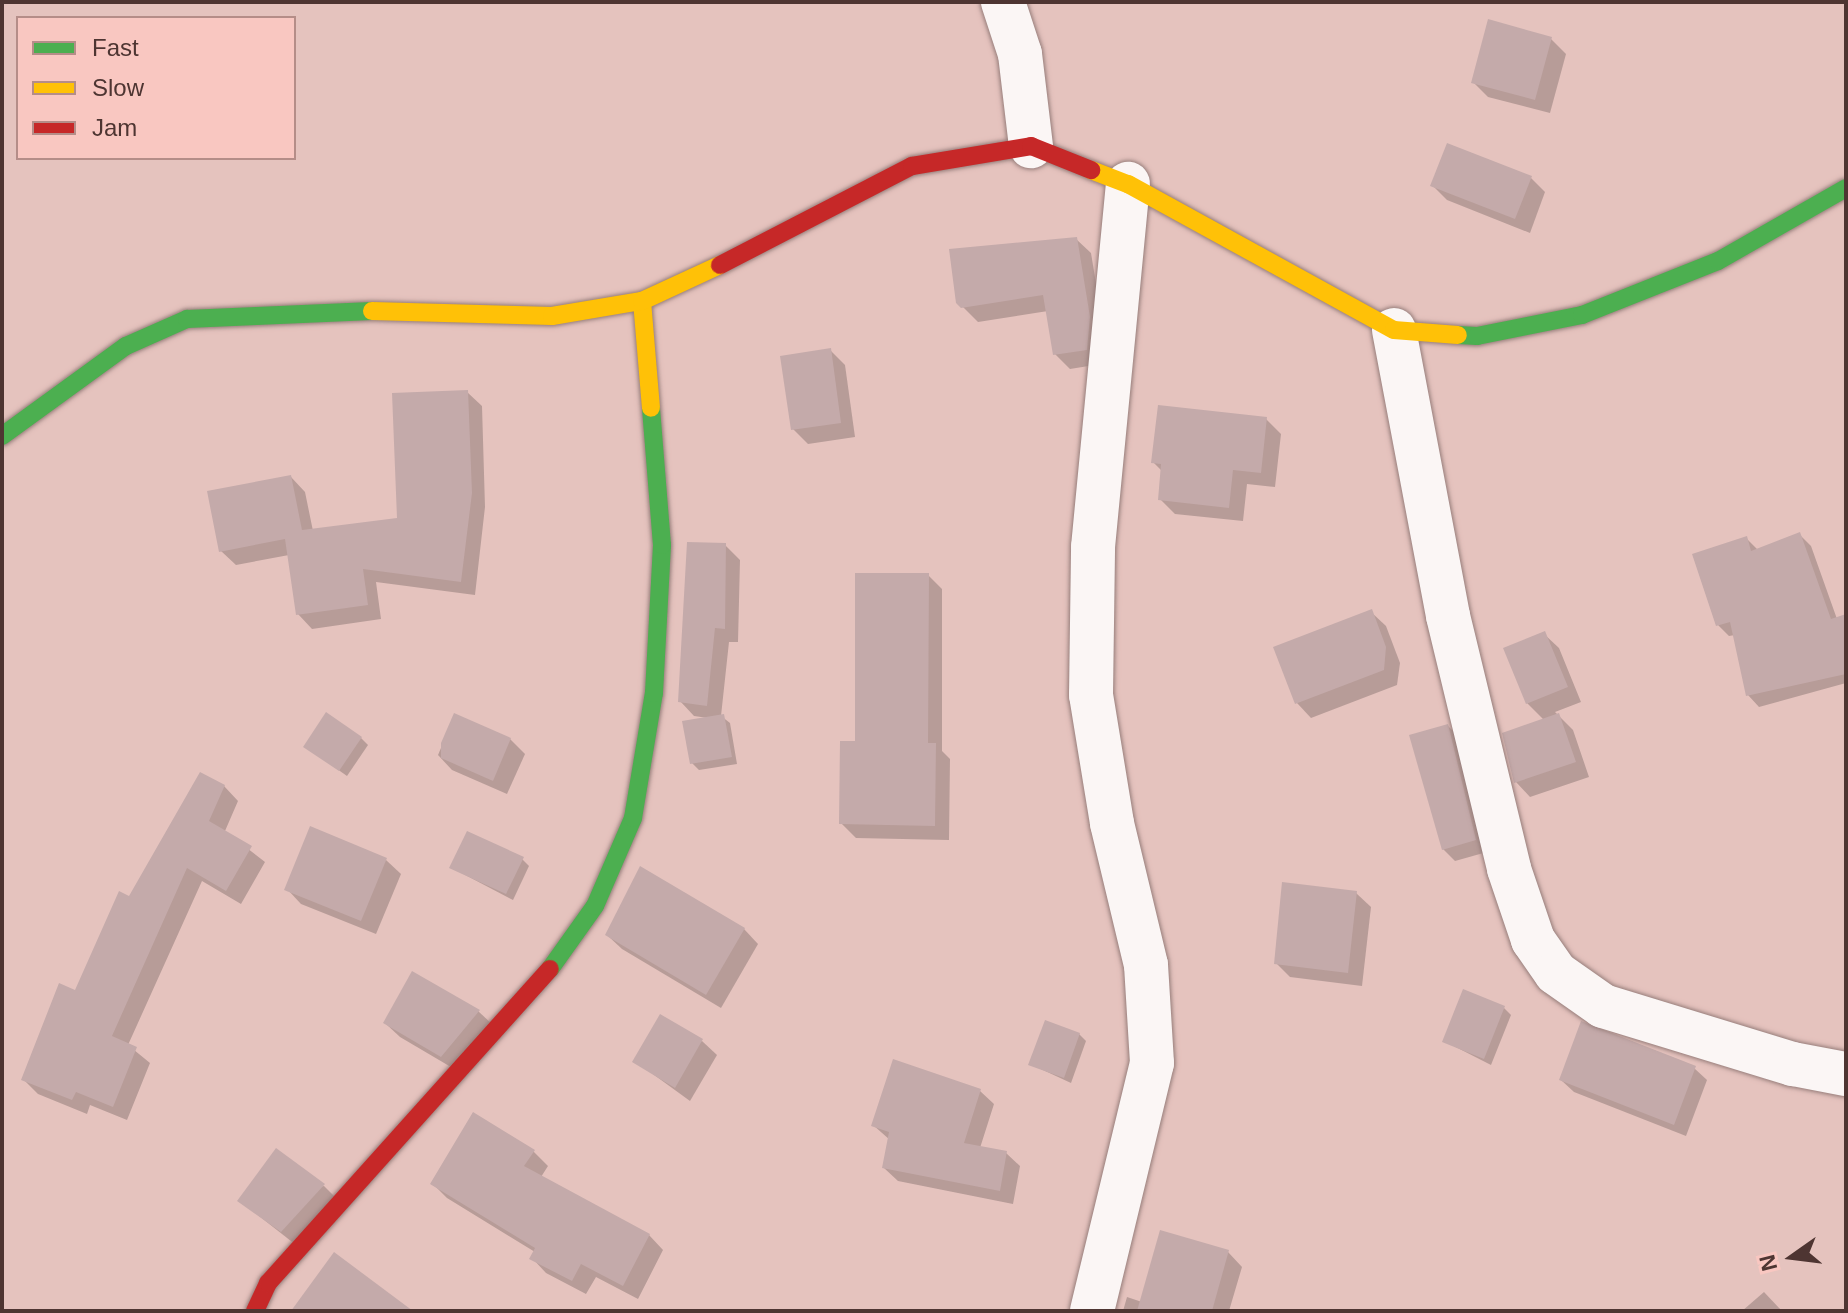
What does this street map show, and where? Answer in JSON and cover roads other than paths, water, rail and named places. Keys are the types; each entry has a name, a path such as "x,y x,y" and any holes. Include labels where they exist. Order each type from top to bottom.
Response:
{"street":[{"path":"1003,2 1020,54 1031,146"},
{"path":"2,436 126,346 187,319 362,311 552,316 642,301 741,256 912,166 1031,146 1128,184 1394,330 1477,336 1582,315 1718,261 1846,188"},
{"path":"1092,1311 1152,1063 1146,965 1112,823 1091,695 1093,547 1128,184"},
{"path":"255,1311 268,1283 531,996 595,906 633,818 654,693 662,545 642,301"},
{"path":"1394,330 1448,616 1509,869 1533,940 1556,973 1603,1006 1793,1064 1846,1074"}]}
